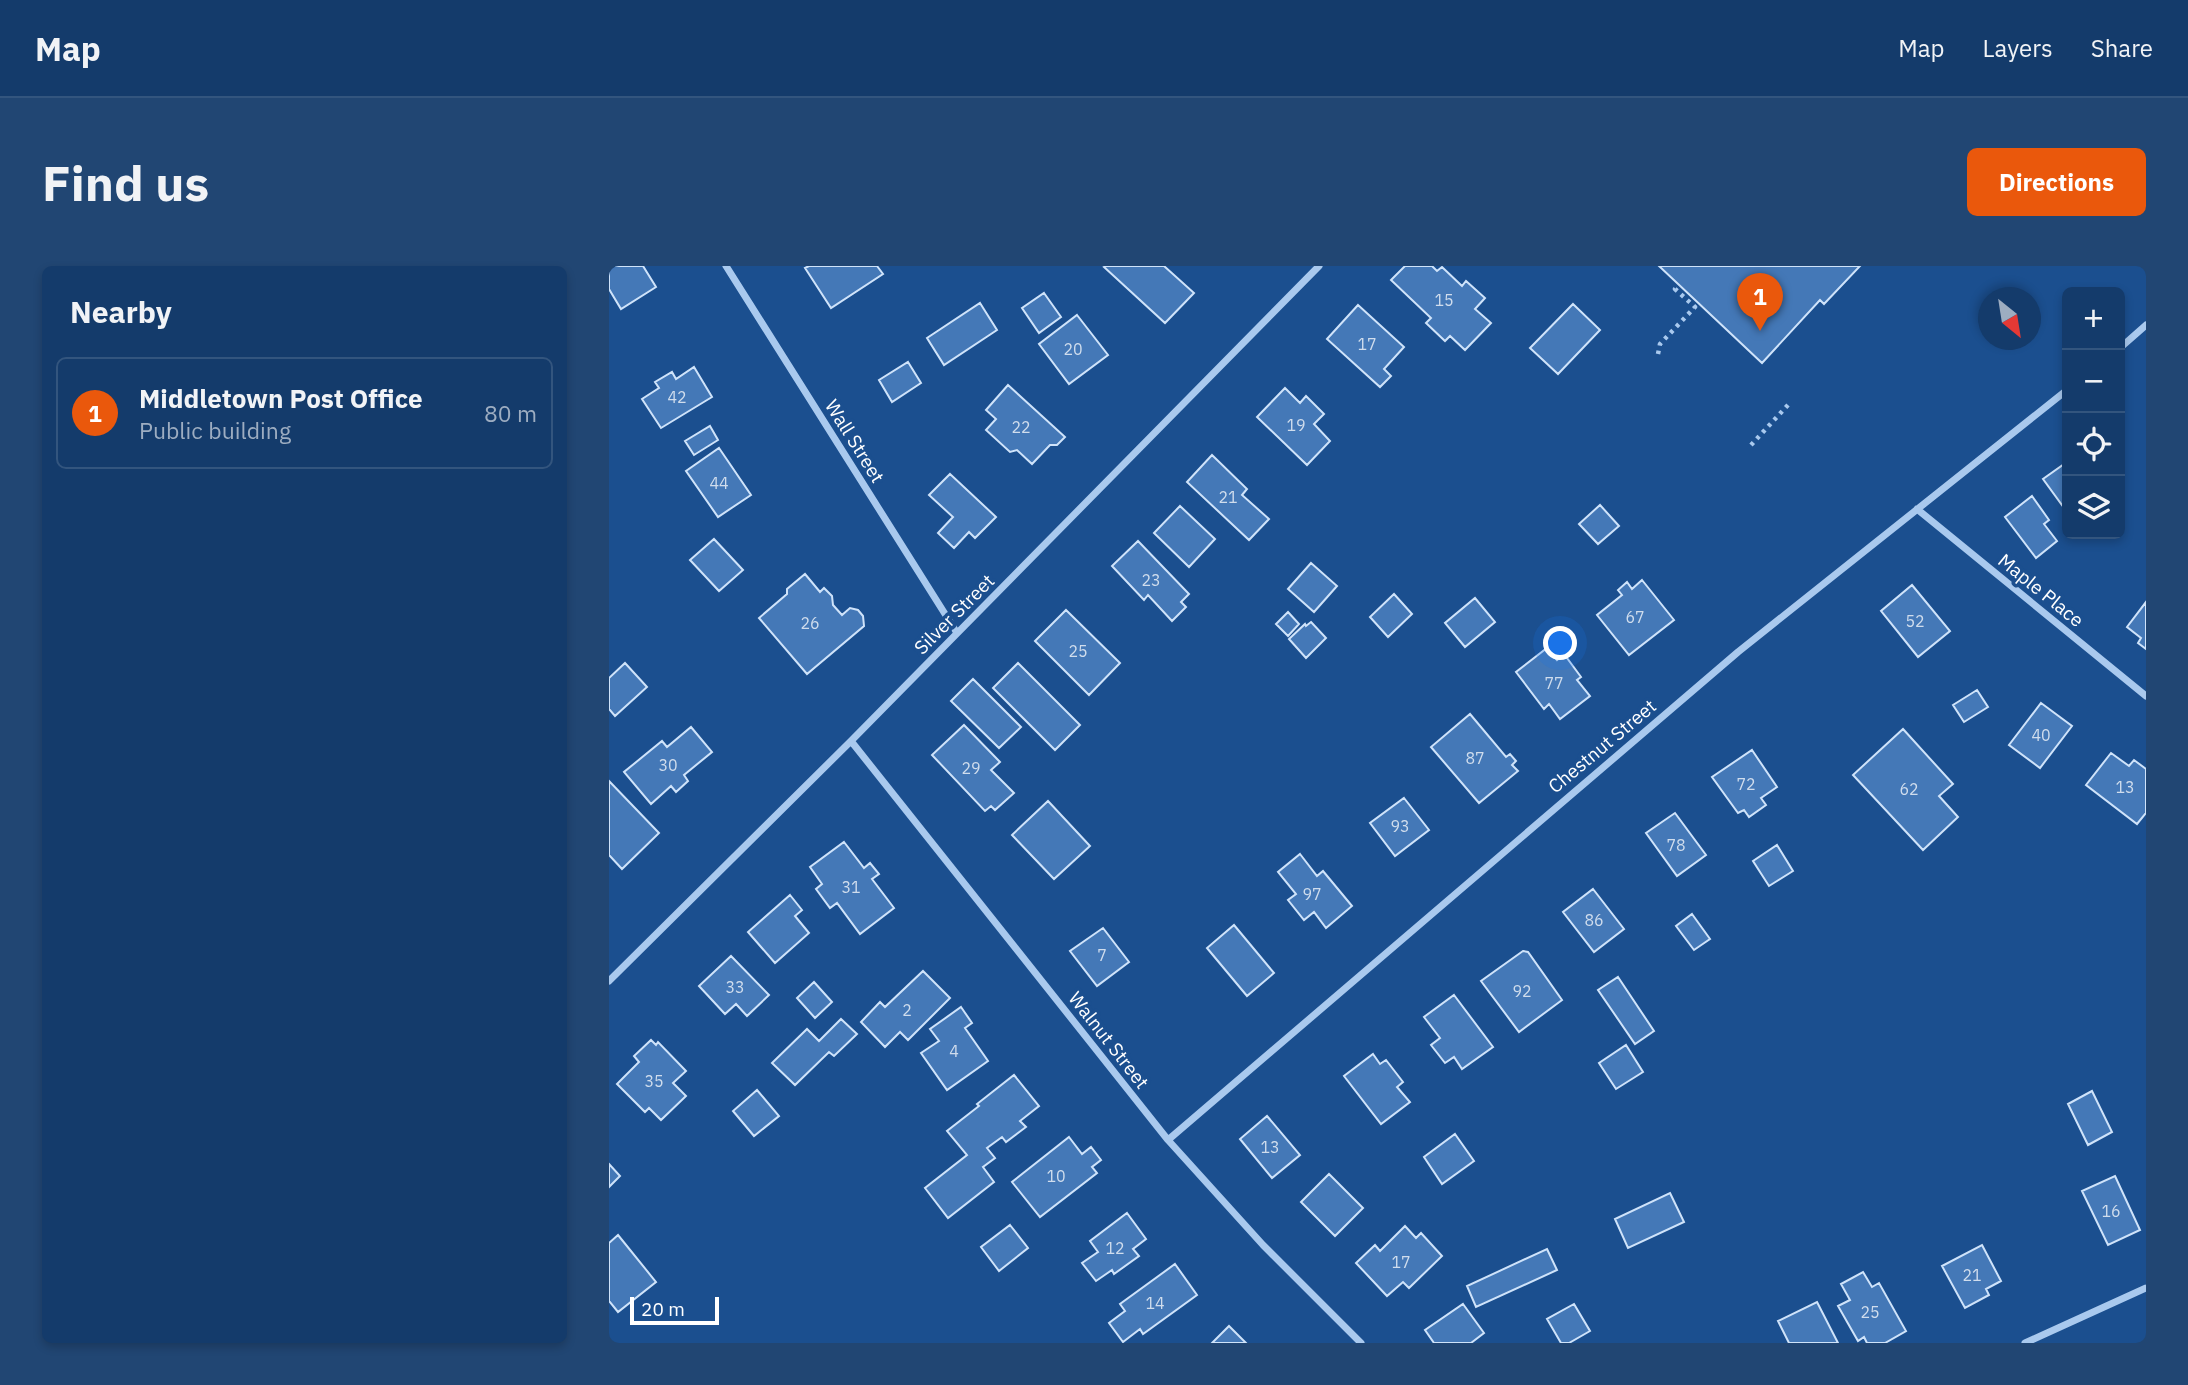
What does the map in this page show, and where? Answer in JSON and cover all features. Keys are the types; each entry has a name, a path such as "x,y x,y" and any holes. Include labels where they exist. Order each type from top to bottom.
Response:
{"street":[{"name":"Wall Street","path":"726,266 957,633"},
{"name":"Silver Street","path":"609,981 1319,266"},
{"path":"2125,344 2146,325"},
{"name":"Chestnut Street","path":"1168,1140 1738,652 2062,394"},
{"name":"Maple Place","path":"1917,509 2146,695"},
{"name":"Walnut Street","path":"851,740 1168,1140 1263,1245 1361,1343"},
{"path":"2025,1343 2146,1288"}],"path":[{"path":"1658,354 1660,344 1695,307 1675,289 1679,285"},
{"path":"1751,445 1788,405"}],"building":[{"path":"609,266 643,266 656,287 621,309 609,289"},
{"path":"877,266 883,274 831,308 805,268"},
{"path":"1164,266 1194,293 1165,323 1104,267"},
{"path":"1405,266 1432,266 1437,271 1442,267 1462,286 1466,281 1485,298 1475,309 1491,323 1465,350 1450,336 1445,341 1426,323 1431,318 1391,280"},
{"path":"1659,266 1860,266 1824,304 1820,300 1762,363"},
{"path":"1044,293 1061,317 1039,333 1022,308"},
{"path":"980,303 997,330 944,365 927,338"},
{"path":"1573,304 1600,330 1558,374 1530,348"},
{"path":"1358,305 1404,347 1384,369 1391,376 1380,387 1327,339"},
{"path":"1077,315 1108,355 1069,384 1039,344"},
{"path":"908,362 921,383 892,402 879,380"},
{"path":"694,367 712,397 661,428 642,399 659,388 655,382 672,372 676,379"},
{"path":"1008,385 1065,437 1057,445 1050,445 1032,464 1017,450 1010,452 986,430 996,419 986,410"},
{"path":"1285,388 1300,403 1306,396 1324,414 1314,424 1330,441 1307,465 1257,417"},
{"path":"710,426 718,440 694,455 685,441"},
{"path":"719,448 751,495 718,517 686,471"},
{"path":"1212,455 1247,489 1242,495 1269,519 1249,540 1187,482"},
{"path":"2062,466 2062,505 2043,479"},
{"path":"950,474 996,517 975,538 969,532 954,548 938,533 953,517 929,495"},
{"path":"2032,496 2049,520 2044,524 2057,541 2036,558 2005,517"},
{"path":"1600,505 1619,526 1598,544 1579,524"},
{"path":"1180,506 1215,539 1189,567 1154,533"},
{"path":"714,539 743,570 719,591 690,560"},
{"path":"1138,541 1189,594 1181,602 1186,607 1172,621 1148,595 1144,600 1112,566"},
{"path":"1311,563 1337,586 1314,612 1288,589"},
{"path":"805,574 820,592 824,588 832,596 833,605 842,615 850,608 858,610 863,616 864,626 807,674 759,618"},
{"path":"1642,580 1674,620 1629,655 1597,615 1622,595 1618,590 1627,582 1632,589"},
{"path":"1912,585 1950,631 1918,657 1881,611"},
{"path":"1394,594 1412,614 1388,637 1370,617"},
{"path":"1475,598 1495,622 1465,647 1445,623"},
{"path":"2146,602 2146,649 2138,643 2141,638 2127,627"},
{"path":"1066,610 1120,663 1089,695 1035,641"},
{"path":"1288,612 1299,624 1288,636 1276,624"},
{"path":"1311,622 1326,638 1306,658 1289,639"},
{"path":"1547,648 1557,660 1564,654 1581,677 1577,680 1590,696 1560,719 1549,704 1544,709 1516,672"},
{"path":"625,663 647,687 615,716 609,709 609,678"},
{"path":"1018,663 1080,725 1055,750 993,688"},
{"path":"973,679 1021,727 999,748 951,701"},
{"path":"1977,690 1988,707 1964,722 1953,705"},
{"path":"2041,703 2072,726 2040,768 2009,745"},
{"path":"1470,714 1506,757 1510,754 1516,761 1512,765 1518,771 1479,803 1431,747"},
{"path":"964,725 1000,762 991,770 1014,793 995,810 991,806 985,811 932,755"},
{"path":"691,727 712,752 684,775 688,781 676,792 671,786 651,804 624,772 662,741 667,747"},
{"path":"1903,729 1953,784 1939,796 1958,817 1923,850 1853,775"},
{"path":"1752,750 1777,787 1761,798 1766,805 1749,817 1744,810 1738,813 1712,777"},
{"path":"2111,753 2129,766 2134,760 2146,769 2146,813 2137,824 2086,785"},
{"path":"609,781 659,833 622,869 609,855"},
{"path":"1404,798 1429,830 1395,856 1370,823"},
{"path":"1048,801 1090,846 1054,879 1012,835"},
{"path":"1675,813 1706,855 1677,876 1646,833"},
{"path":"844,842 864,868 870,863 879,874 872,879 894,908 860,934 837,903 830,908 816,889 822,884 810,867"},
{"path":"1777,845 1793,871 1769,886 1753,861"},
{"path":"1300,854 1317,876 1323,871 1352,906 1326,928 1314,912 1304,920 1288,900 1296,894 1278,872"},
{"path":"1593,889 1624,929 1594,952 1563,912"},
{"path":"790,895 802,910 795,916 809,933 775,963 748,932"},
{"path":"1692,914 1710,939 1694,950 1676,926"},
{"path":"1234,925 1274,973 1247,996 1207,948"},
{"path":"1103,928 1129,962 1097,986 1070,951"},
{"path":"1523,951 1528,952 1562,1000 1519,1032 1481,981"},
{"path":"731,956 769,995 747,1016 736,1004 725,1014 699,986"},
{"path":"923,971 950,998 908,1040 900,1032 885,1047 861,1022 880,1002 885,1007"},
{"path":"1618,977 1654,1031 1635,1044 1598,990"},
{"path":"814,982 832,1002 815,1018 797,998"},
{"path":"1454,995 1493,1047 1462,1069 1454,1057 1445,1063 1431,1045 1440,1038 1424,1017"},
{"path":"961,1007 972,1023 965,1028 988,1061 947,1090 921,1053 939,1041 930,1029"},
{"path":"841,1019 857,1034 834,1056 829,1052 795,1085 772,1063 807,1029 819,1041"},
{"path":"651,1040 656,1045 658,1042 686,1071 673,1083 686,1096 661,1120 649,1108 645,1112 617,1084 639,1062 634,1056"},
{"path":"1626,1045 1643,1072 1616,1089 1599,1063"},
{"path":"1373,1054 1380,1064 1386,1060 1403,1082 1397,1087 1410,1102 1381,1124 1344,1076"},
{"path":"1014,1075 1039,1106 1020,1121 1026,1127 1006,1142 1002,1137 987,1148 995,1158 983,1167 994,1182 948,1218 925,1188 967,1155 947,1131"},
{"path":"757,1090 779,1116 754,1136 733,1111"},
{"path":"2092,1091 2112,1132 2088,1145 2068,1104"},
{"path":"1267,1116 1300,1155 1272,1178 1240,1139"},
{"path":"1455,1134 1474,1161 1442,1184 1424,1157"},
{"path":"1069,1137 1082,1154 1091,1147 1101,1160 1092,1167 1097,1173 1040,1217 1012,1182"},
{"path":"609,1164 620,1176 609,1187"},
{"path":"1329,1174 1363,1208 1335,1236 1301,1202"},
{"path":"2115,1176 2140,1230 2108,1245 2082,1191"},
{"path":"1670,1193 1684,1222 1628,1248 1615,1219"},
{"path":"1127,1213 1146,1239 1133,1249 1139,1256 1114,1274 1112,1270 1096,1281 1082,1263 1098,1252 1090,1241"},
{"path":"1010,1225 1028,1248 999,1271 981,1247"},
{"path":"1405,1226 1416,1238 1421,1233 1442,1256 1409,1288 1403,1282 1387,1296 1356,1263 1375,1245 1380,1251"},
{"path":"618,1235 656,1282 618,1312 609,1301 609,1243"},
{"path":"1982,1245 2001,1281 1986,1289 1989,1295 1965,1308 1942,1266"},
{"path":"1547,1249 1557,1270 1476,1307 1467,1286"},
{"path":"1175,1264 1197,1295 1143,1334 1140,1329 1123,1342 1109,1323 1125,1311 1120,1304"},
{"path":"1863,1272 1872,1287 1879,1283 1906,1331 1885,1343 1867,1343 1864,1337 1858,1341 1838,1306 1850,1300 1841,1284"},
{"path":"1817,1302 1838,1343 1789,1343 1778,1321"},
{"path":"1463,1304 1484,1333 1471,1343 1434,1343 1425,1330"},
{"path":"1574,1304 1590,1331 1569,1343 1561,1343 1547,1319"},
{"path":"1229,1326 1246,1343 1212,1343"}],"place":[{"name":"Middletown Post Office","path":"1760,331"}]}
